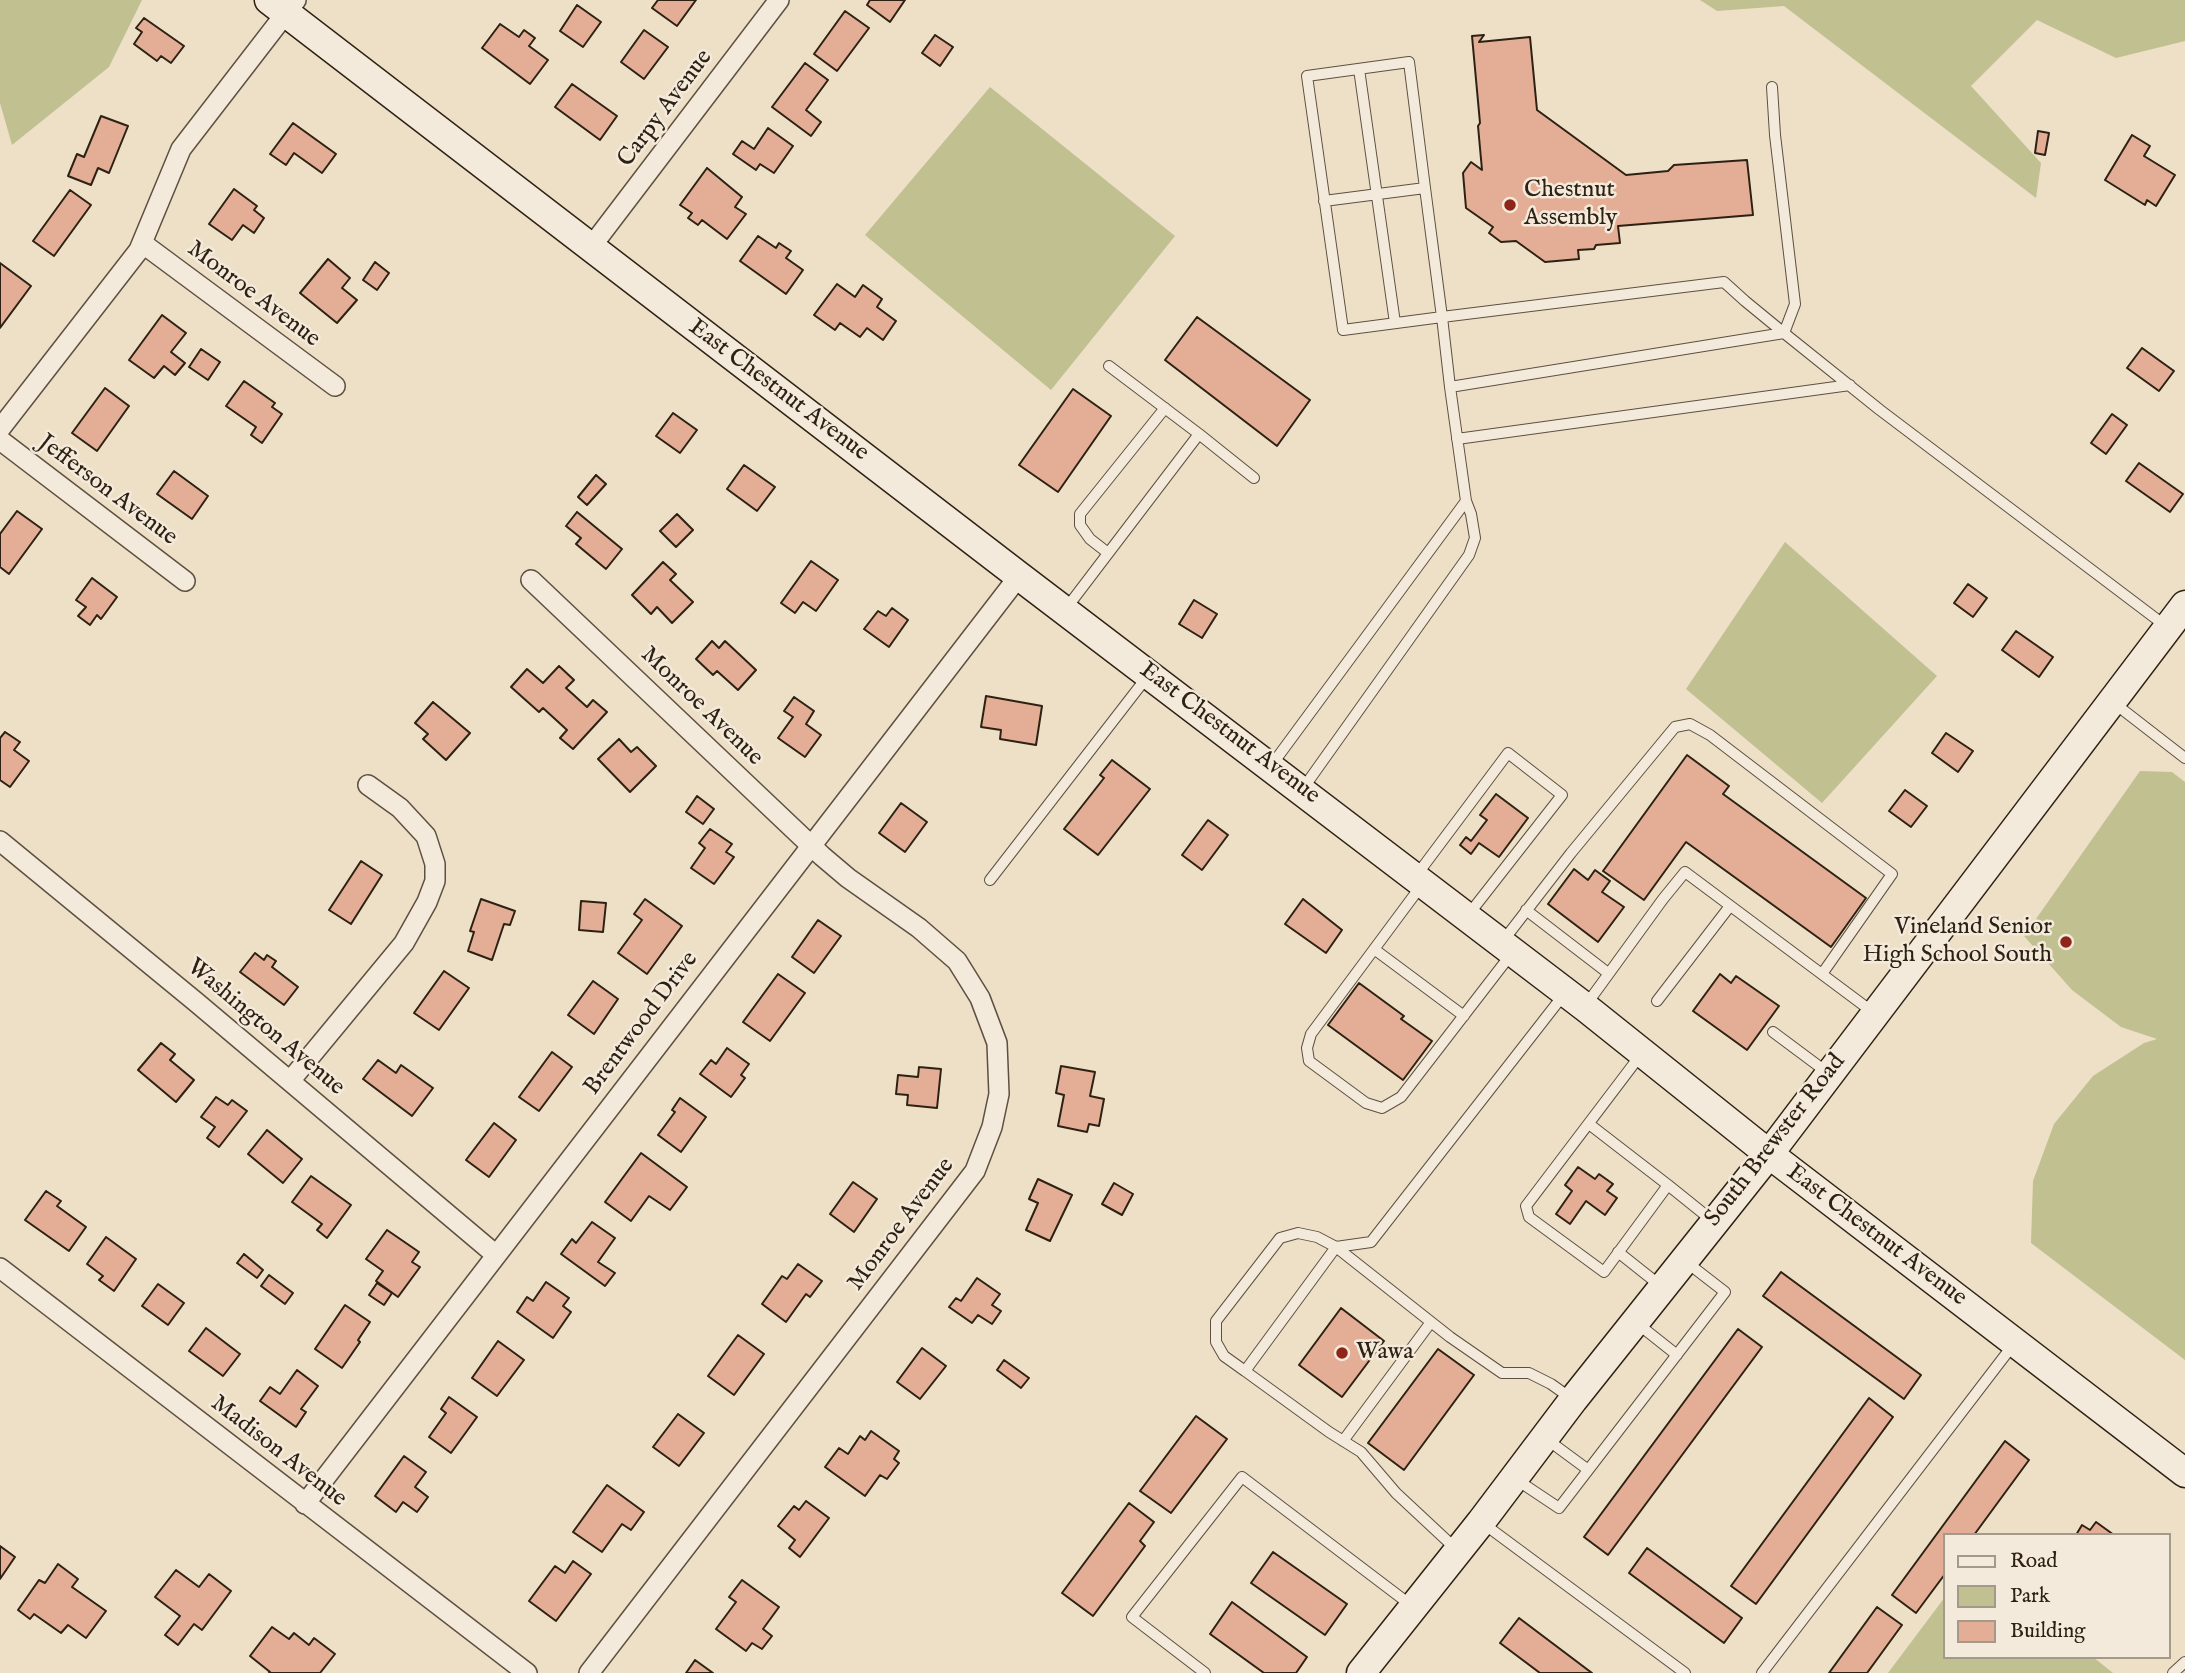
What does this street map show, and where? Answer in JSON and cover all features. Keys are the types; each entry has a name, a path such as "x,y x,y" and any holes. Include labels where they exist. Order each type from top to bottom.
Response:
{"street":[{"name":"Carpy Avenue","path":"591,247 779,0"},
{"name":"East Chestnut Avenue","path":"284,4 591,247 1018,576 1419,879 1769,1154 2185,1473"},
{"path":"0,429 142,243 181,149 284,4"},
{"name":"Monroe Avenue","path":"142,243 335,386"},
{"name":"Jefferson Avenue","path":"0,440 185,581"},
{"name":"Brentwood Drive","path":"305,1503 1018,576"},
{"name":"Monroe Avenue","path":"531,580 810,845 848,878 919,928 957,961 980,999 997,1043 999,1094 992,1126 975,1171 589,1673"},
{"name":"South Brewster Road","path":"1361,1673 1769,1154 2185,605"},
{"path":"290,1081 404,943 427,902 435,881 435,864 426,836 400,808 368,785"},
{"name":"Washington Avenue","path":"0,841 496,1255"},
{"name":"Madison Avenue","path":"0,1268 527,1673"}],"lane":[{"path":"1302,790 1465,564 1475,538 1466,501 1457,439 1442,317 1409,62 1307,76 1343,330 1442,317 1724,282 1850,385 2168,627"},
{"path":"1359,69 1395,323"},
{"path":"1772,86 1775,135 1795,304 1784,333"},
{"path":"1324,201 1425,188"},
{"path":"1450,387 1784,333"},
{"path":"1109,366 1254,478"},
{"path":"1457,439 1850,385"},
{"path":"1108,553 1090,539 1080,525 1080,514 1165,408"},
{"path":"1065,610 1199,433"},
{"path":"1270,766 1466,501"},
{"path":"990,880 1150,674"},
{"path":"2111,701 2185,758"},
{"path":"1467,918 1562,795 1508,753 1419,879 1374,949 1311,1034 1307,1048 1310,1061 1366,1104 1382,1108 1401,1097 1464,1016 1506,949 1526,910 1675,727 1690,724 1710,735 1892,874 1822,974"},
{"path":"1245,1371 1336,1247 1371,1242 1575,999 1608,973 1685,872 1875,1013"},
{"path":"1657,1001 1730,906"},
{"path":"1526,910 1608,973"},
{"path":"1374,949 1464,1016"},
{"path":"1773,1031 1829,1074"},
{"path":"1642,1053 1530,1198 1526,1212 1529,1217 1604,1272 1668,1185"},
{"path":"1589,1124 1714,1222"},
{"path":"1458,1550 1396,1493 1361,1452 1224,1356 1216,1342 1216,1321 1280,1238 1298,1233 1318,1237 1336,1247 1431,1322 1502,1373 1529,1373 1551,1384 1573,1400"},
{"path":"1618,1252 1662,1287"},
{"path":"1514,1478 1559,1508 1725,1292 1683,1260"},
{"path":"1343,1441 1431,1322"},
{"path":"1635,1322 1677,1355"},
{"path":"1762,1673 2015,1342"},
{"path":"1544,1437 1587,1469"},
{"path":"1205,1673 1132,1617 1242,1476 1413,1606"},
{"path":"1481,1522 1685,1673"},
{"path":"2173,1673 2185,1662"}],"green space":[{"path":"0,0 142,0 109,67 12,145 0,103"},
{"path":"1700,0 2185,0 2185,41 2116,58 2037,20 1971,86 2041,163 2036,198 1784,6 1717,11"},
{"path":"990,87 1175,236 1051,390 865,235"},
{"path":"1785,542 1937,676 1822,803 1686,689"},
{"path":"2140,771 2172,772 2185,782 2185,1360 2031,1243 2033,1181 2054,1124 2093,1076 2144,1043 2157,1039 2121,1027 2072,990 2024,936"},
{"path":"1944,1598 1944,1659 2096,1659 2113,1673 1888,1673"}],"building":[{"path":"658,0 696,0 677,26 652,8"},
{"path":"870,0 905,0 890,22 867,5"},
{"path":"577,5 601,22 583,47 560,31"},
{"path":"845,11 869,28 837,71 814,54"},
{"path":"144,18 184,46 171,63 161,56 157,61 134,44 142,32 136,28"},
{"path":"500,24 519,37 524,30 535,38 529,46 548,60 530,84 482,48"},
{"path":"644,30 668,47 644,79 621,62"},
{"path":"935,35 953,47 940,66 922,53"},
{"path":"1484,35 1479,42 1530,37 1537,110 1626,175 1668,171 1674,165 1747,160 1753,215 1618,226 1620,243 1578,250 1579,259 1545,262 1516,241 1501,242 1489,233 1493,227 1466,208 1463,173 1471,162 1482,170 1472,36"},
{"path":"805,63 828,80 806,110 821,122 811,136 772,107"},
{"path":"572,84 617,116 600,140 555,107"},
{"path":"101,116 128,126 109,173 98,168 91,185 68,176 77,154 84,157"},
{"path":"293,123 336,154 322,173 294,153 286,165 270,154"},
{"path":"768,128 793,146 774,173 760,164 756,170 733,154 742,141 754,149"},
{"path":"2038,131 2049,133 2045,155 2035,153"},
{"path":"2132,135 2150,146 2144,156 2175,175 2156,206 2147,200 2145,205 2105,180"},
{"path":"707,168 742,197 735,207 746,214 727,239 702,220 698,225 688,218 692,213 680,205"},
{"path":"234,189 257,206 254,210 264,218 254,233 243,225 232,240 209,224"},
{"path":"70,190 91,205 54,256 33,241"},
{"path":"758,236 776,248 779,243 791,251 786,258 803,270 786,294 740,261"},
{"path":"328,259 350,278 342,288 357,300 337,323 300,293"},
{"path":"375,262 389,273 377,290 363,280"},
{"path":"0,263 31,286 0,328"},
{"path":"837,284 855,297 863,285 882,299 877,307 896,321 883,340 867,328 860,337 840,323 835,330 814,315"},
{"path":"162,315 186,333 171,352 185,363 175,375 164,366 154,378 129,360"},
{"path":"1197,317 1310,400 1277,446 1165,360"},
{"path":"2142,348 2174,371 2159,391 2127,368"},
{"path":"201,349 220,362 208,380 189,367"},
{"path":"244,381 275,403 272,407 282,414 262,443 251,435 256,427 226,406"},
{"path":"105,388 129,406 97,451 72,433"},
{"path":"1073,389 1111,416 1058,492 1019,465"},
{"path":"673,413 697,430 680,453 656,436"},
{"path":"2112,414 2127,425 2106,454 2091,443"},
{"path":"2139,463 2183,494 2170,512 2126,481"},
{"path":"744,465 775,487 757,511 727,489"},
{"path":"174,471 208,496 192,519 157,494"},
{"path":"596,475 606,484 587,505 578,497"},
{"path":"17,511 42,529 9,574 0,567 0,534"},
{"path":"577,512 622,549 606,569 576,544 581,538 566,526"},
{"path":"677,514 693,530 676,547 660,531"},
{"path":"811,561 838,580 816,611 803,602 795,613 781,603"},
{"path":"663,562 676,574 670,580 693,602 672,623 657,607 651,614 632,595"},
{"path":"92,578 117,597 101,619 97,615 90,625 78,616 86,607 76,600"},
{"path":"1968,584 1987,598 1973,617 1954,603"},
{"path":"1194,600 1217,614 1202,638 1179,624"},
{"path":"892,608 908,620 889,647 864,629 878,611 886,616"},
{"path":"2016,631 2053,657 2039,677 2002,650"},
{"path":"712,641 719,648 725,641 756,670 738,690 717,671 713,675 696,659"},
{"path":"559,666 574,680 566,688 587,707 593,700 607,712 573,749 560,738 567,730 543,708 539,712 511,687 527,669 543,683"},
{"path":"986,696 1042,706 1036,745 1000,739 1001,730 981,727"},
{"path":"794,697 814,711 806,724 821,735 805,757 778,738 793,717 784,711"},
{"path":"433,702 470,733 446,760 423,739 428,734 415,723"},
{"path":"5,732 20,742 14,750 29,761 10,787 0,780 0,738"},
{"path":"1946,733 1973,751 1958,772 1932,753"},
{"path":"619,739 631,752 637,747 656,766 630,792 598,759"},
{"path":"1687,755 1729,786 1723,794 1866,898 1831,947 1686,842 1644,900 1603,871"},
{"path":"1112,760 1150,789 1098,855 1064,829 1104,778 1100,775"},
{"path":"1905,790 1927,806 1911,827 1889,811"},
{"path":"1496,794 1528,818 1499,857 1479,843 1471,854 1460,845 1466,837 1471,841 1487,820 1480,815"},
{"path":"697,796 714,809 703,824 686,812"},
{"path":"901,803 927,822 905,852 879,833"},
{"path":"1208,820 1228,835 1202,870 1182,855"},
{"path":"710,829 732,844 726,852 734,857 714,884 691,868 705,848 699,843"},
{"path":"361,861 382,875 351,924 329,910"},
{"path":"1574,869 1588,880 1595,870 1610,881 1602,892 1624,907 1598,942 1548,904"},
{"path":"481,899 515,911 510,925 504,924 492,960 468,951 474,932 470,931"},
{"path":"645,899 682,926 647,974 618,953 642,920 634,914"},
{"path":"1303,899 1342,930 1326,953 1285,924"},
{"path":"581,901 606,903 603,932 579,930"},
{"path":"818,920 841,936 814,973 792,957"},
{"path":"255,953 264,960 267,955 276,961 272,967 298,987 284,1005 240,972"},
{"path":"444,971 469,988 439,1030 414,1013"},
{"path":"778,974 805,993 770,1041 743,1022"},
{"path":"1720,974 1731,983 1736,976 1779,1006 1747,1050 1693,1011"},
{"path":"593,981 618,999 594,1034 568,1015"},
{"path":"1359,983 1404,1016 1401,1019 1432,1041 1403,1080 1328,1025"},
{"path":"161,1043 175,1054 170,1060 194,1080 176,1102 138,1070"},
{"path":"727,1048 749,1064 741,1075 745,1078 731,1097 700,1074 711,1060 716,1064"},
{"path":"552,1052 572,1067 539,1111 519,1097"},
{"path":"378,1060 396,1073 401,1065 433,1088 412,1116 363,1079"},
{"path":"1061,1066 1095,1072 1090,1096 1104,1099 1099,1126 1089,1124 1087,1132 1058,1126 1064,1095 1056,1093"},
{"path":"919,1067 941,1069 937,1108 907,1105 908,1095 896,1094 898,1075 918,1077"},
{"path":"216,1097 228,1105 232,1100 247,1111 219,1147 207,1138 215,1127 201,1117"},
{"path":"680,1098 706,1117 681,1152 658,1135 675,1112 672,1110"},
{"path":"494,1123 516,1140 489,1177 466,1160"},
{"path":"267,1130 302,1159 283,1183 248,1154"},
{"path":"641,1153 687,1187 670,1210 649,1196 631,1221 605,1202"},
{"path":"1578,1167 1595,1179 1599,1174 1613,1184 1607,1191 1617,1198 1605,1215 1586,1201 1570,1224 1556,1214 1572,1191 1565,1185"},
{"path":"311,1176 351,1205 327,1238 317,1230 322,1224 292,1202"},
{"path":"1038,1179 1072,1195 1050,1241 1026,1230 1038,1203 1029,1199"},
{"path":"853,1182 877,1199 854,1232 830,1214"},
{"path":"1114,1183 1133,1194 1122,1215 1102,1204"},
{"path":"46,1191 61,1201 57,1206 86,1227 69,1251 25,1220"},
{"path":"592,1222 615,1238 598,1262 615,1273 605,1286 561,1254 572,1239 576,1243"},
{"path":"387,1230 419,1252 412,1262 420,1267 398,1297 376,1281 383,1271 366,1259"},
{"path":"106,1237 136,1259 114,1291 99,1280 103,1276 87,1264"},
{"path":"244,1254 263,1270 257,1278 237,1263"},
{"path":"798,1264 822,1281 810,1297 806,1294 786,1322 762,1304 782,1276 787,1279"},
{"path":"1781,1272 1921,1375 1904,1399 1763,1296"},
{"path":"269,1275 293,1293 285,1304 261,1286"},
{"path":"977,1278 1000,1294 992,1305 1001,1311 992,1324 978,1315 972,1323 949,1307 956,1298 961,1301"},
{"path":"546,1282 569,1298 563,1306 571,1312 553,1338 517,1312 527,1297 533,1301"},
{"path":"377,1283 392,1293 384,1305 369,1295"},
{"path":"158,1284 184,1303 168,1325 142,1306"},
{"path":"345,1305 370,1322 342,1368 315,1349"},
{"name":"Wawa","path":"1341,1308 1384,1341 1342,1397 1299,1365"},
{"path":"206,1328 240,1354 223,1376 189,1351"},
{"path":"1738,1329 1762,1347 1608,1555 1584,1537"},
{"path":"738,1335 764,1354 734,1395 708,1376"},
{"path":"498,1341 524,1360 497,1396 472,1378"},
{"path":"922,1348 946,1366 920,1399 897,1382"},
{"path":"1438,1349 1474,1375 1404,1470 1368,1443"},
{"path":"1004,1360 1029,1378 1021,1388 997,1370"},
{"path":"297,1370 318,1386 301,1409 306,1412 296,1427 260,1401 270,1387 280,1394"},
{"path":"449,1397 477,1417 451,1453 429,1437 446,1413 441,1409"},
{"path":"1869,1398 1893,1417 1756,1604 1731,1586"},
{"path":"678,1414 704,1433 679,1466 653,1447"},
{"path":"1196,1416 1227,1439 1171,1513 1140,1491"},
{"path":"871,1431 899,1451 894,1459 899,1463 887,1479 880,1475 865,1496 825,1467 839,1448 848,1454 860,1436 865,1440"},
{"path":"2005,1441 2029,1460 1975,1533 1944,1533 1944,1575 1916,1613 1892,1595"},
{"path":"404,1456 426,1472 415,1487 428,1497 417,1512 403,1502 396,1512 375,1496"},
{"path":"607,1485 644,1512 631,1530 622,1524 602,1552 573,1532"},
{"path":"806,1501 829,1518 800,1557 789,1548 795,1540 778,1526 794,1506 799,1510"},
{"path":"1129,1503 1154,1522 1140,1541 1145,1546 1093,1616 1062,1593"},
{"path":"2096,1522 2111,1533 2077,1533 2082,1525 2090,1530"},
{"path":"0,1546 15,1557 0,1579"},
{"path":"1647,1548 1742,1618 1724,1643 1629,1573"},
{"path":"1273,1552 1347,1604 1325,1635 1251,1583"},
{"path":"573,1561 591,1574 556,1621 529,1601 555,1566 565,1573"},
{"path":"58,1564 78,1579 72,1587 106,1611 86,1638 68,1625 61,1633 34,1614 30,1619 18,1610 39,1580 45,1583"},
{"path":"176,1570 199,1587 209,1574 231,1591 202,1630 194,1624 178,1645 165,1635 180,1616 155,1597"},
{"path":"742,1580 779,1607 763,1629 772,1636 762,1649 752,1643 746,1651 716,1629 736,1602 729,1597"},
{"path":"1232,1602 1307,1657 1296,1673 1264,1673 1210,1634"},
{"path":"1877,1607 1902,1625 1867,1673 1829,1673"},
{"path":"1519,1618 1592,1673 1540,1673 1500,1643"},
{"path":"272,1627 289,1639 294,1633 309,1645 314,1638 335,1654 320,1673 269,1673 250,1656"},
{"path":"695,1660 713,1673 686,1673"}],"place":[{"name":"Chestnut Assembly","path":"1510,205"},
{"name":"Vineland Senior High School South","path":"2066,942"},
{"name":"Wawa","path":"1342,1353"}]}
